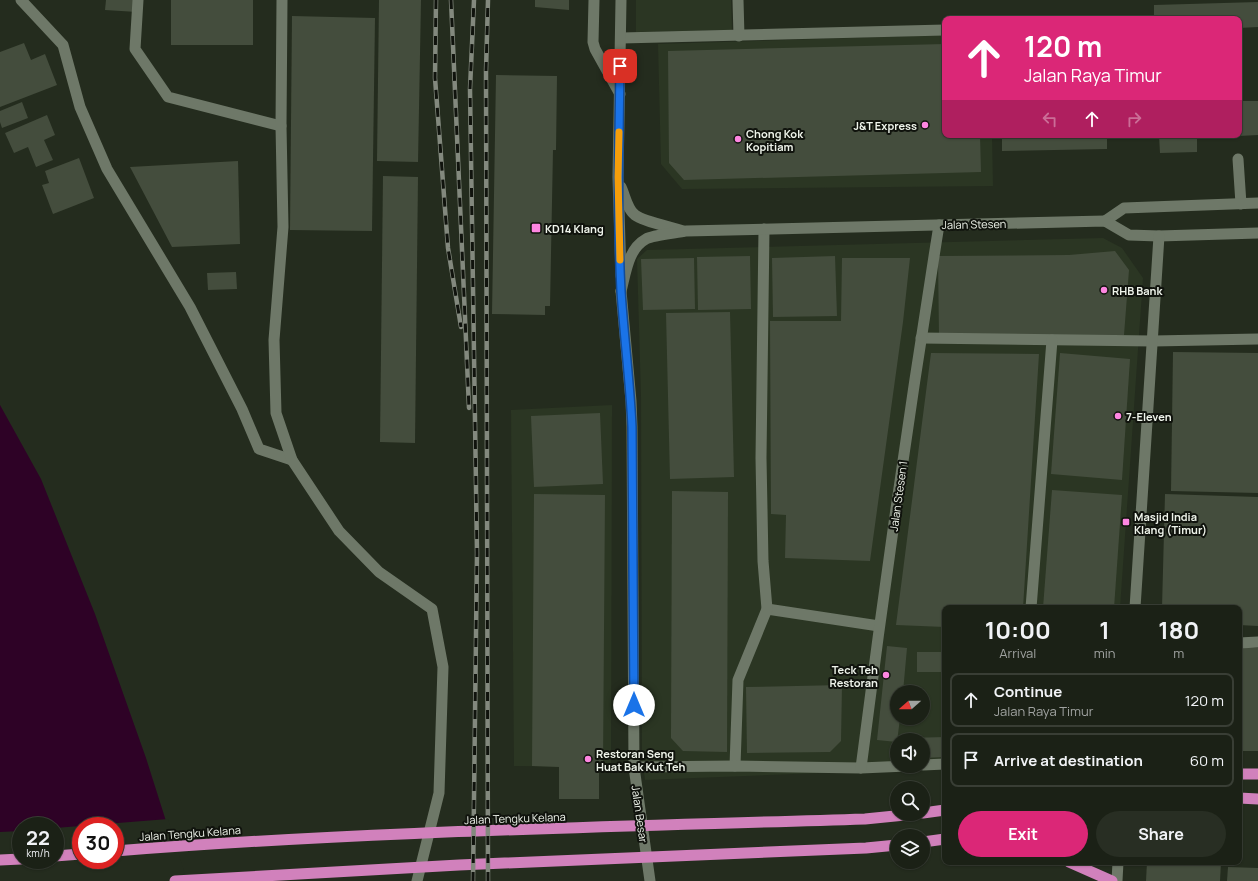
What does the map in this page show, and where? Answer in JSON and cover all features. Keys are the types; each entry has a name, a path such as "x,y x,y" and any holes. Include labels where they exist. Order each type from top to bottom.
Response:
{"highway":[{"path":"1242,774 1258,774"},
{"path":"1242,798 1258,799"},
{"path":"930,812 942,810"},
{"name":"Jalan Tengku Kelana","path":"124,850 222,843 441,833 865,820 890,817"},
{"path":"930,841 942,839"},
{"path":"175,881 459,865 866,848 890,846"},
{"path":"0,860 12,859"},
{"path":"1077,865 1112,881"}],"street":[{"path":"22,0 63,46 80,107 107,169 190,307 242,409 259,449 292,460"},
{"path":"138,0 135,49 168,97 281,126"},
{"path":"282,0 281,126 283,227 274,340 276,413 292,460 339,531 379,572 432,609 443,666 439,793 417,881"},
{"path":"594,0 593,42 595,49 620,94"},
{"name":"Jalan Besar","path":"621,0 618,177 621,291 632,427 634,767 650,881"},
{"path":"738,0 739,36"},
{"path":"621,38 942,30"},
{"path":"1238,159 1241,204"},
{"name":"Jalan Stesen","path":"618,177 628,205 635,215 686,231"},
{"path":"1258,203 1124,208 1105,221 1129,235 1159,236 1258,233"},
{"name":"Jalan Stesen","path":"621,291 628,262 635,249 647,239 686,231 1105,221"},
{"name":"Jalan Stesen 1","path":"861,768 879,626 939,225"},
{"path":"735,766 738,680 767,609 763,562 761,458 764,229"},
{"path":"1135,605 1159,236"},
{"path":"921,338 1153,341 1258,339"},
{"path":"1031,605 1052,340"},
{"path":"767,609 879,626"},
{"path":"1242,643 1258,642"},
{"path":"930,765 942,764"},
{"path":"634,767 735,766 861,768 890,767"},
{"path":"1117,881 1118,865"}],"shaded area":[{"path":"636,0 731,0 732,30 636,32"},
{"path":"942,35 942,138 992,138 993,186 682,189 661,164 658,44"},
{"path":"1103,238 1122,248 1143,278 1120,605 942,605 942,768 930,769 930,733 890,733 890,770 645,780 642,756 641,396 637,259 647,250"},
{"path":"0,405 41,479 95,614 146,758 185,881 0,881"},
{"path":"612,405 611,767 514,766 511,410"}],"pier":[{"path":"168,819 187,881 0,881 0,832 12,831 12,869 64,869 64,827 72,827 72,869 124,869 124,823"}],"building":[{"path":"106,0 138,0 137,12 105,10"},
{"path":"171,0 253,0 253,45 171,45"},
{"path":"379,0 421,0 418,162 377,161"},
{"path":"535,0 569,0 569,10 535,7"},
{"path":"1258,2 1258,27 1242,28 1242,16 1154,16 1154,5"},
{"path":"292,16 375,18 372,231 290,230"},
{"path":"24,43 31,60 45,54 57,85 0,107 0,52"},
{"path":"942,44 942,138 980,138 981,172 684,180 669,163 668,51"},
{"path":"496,75 557,76 556,150 553,150 550,306 545,306 545,315 492,314"},
{"path":"1242,101 1258,101 1258,135 1242,136"},
{"path":"22,102 28,118 2,128 0,122 0,111"},
{"path":"47,115 55,135 44,140 53,160 36,167 28,147 14,153 5,133"},
{"path":"1002,138 1107,138 1107,149 1002,151"},
{"path":"1159,138 1197,138 1197,152 1160,153"},
{"path":"79,158 94,198 53,214 42,185 49,183 45,171"},
{"path":"238,161 240,244 172,247 130,167"},
{"path":"383,176 418,177 415,443 380,442"},
{"path":"1115,251 1129,270 1124,335 939,337 938,256 1069,255"},
{"path":"750,256 751,309 698,310 697,257"},
{"path":"835,256 837,316 773,317 772,258"},
{"path":"694,258 695,309 643,310 641,259"},
{"path":"842,258 910,258 903,322 870,561 785,558 786,515 771,514 770,321 841,321"},
{"path":"236,272 237,289 208,290 207,273"},
{"path":"730,312 734,477 670,479 666,313"},
{"path":"1173,352 1258,353 1258,493 1171,491"},
{"path":"931,353 1039,354 1023,605 942,605 942,627 896,625"},
{"path":"1060,353 1130,359 1122,480 1051,474"},
{"path":"600,413 603,484 534,487 531,416"},
{"path":"1052,490 1122,495 1114,605 1043,605"},
{"path":"672,491 728,492 727,752 683,751 671,738"},
{"path":"534,494 605,495 603,767 599,767 599,799 559,799 559,767 532,766"},
{"path":"1165,494 1258,497 1258,626 1242,625 1242,605 1162,605"},
{"path":"887,646 907,648 904,685 890,685 890,725 899,725 898,733 890,733 890,741 877,740"},
{"path":"1242,648 1258,648 1258,751 1242,751"},
{"path":"917,652 942,652 942,672 917,672"},
{"path":"842,685 841,741 830,752 747,753 746,687"},
{"path":"930,737 942,737 942,757 930,758"},
{"path":"1147,865 1221,865 1220,881 1146,881"},
{"path":"1228,867 1258,868 1258,881 1227,881"}],"railway":[{"path":"436,0 435,78 448,248 461,327"},
{"path":"451,0 469,408"},
{"path":"473,881 477,553 470,89 474,0"},
{"path":"488,0 486,71 488,881"}],"slow traffic":[{"path":"619,132 618,177 620,260"}],"place":[{"name":"J&T Express","path":"925,125"},
{"name":"Chong Kok Kopitiam","path":"738,139"},
{"name":"KD14 Klang","path":"536,228"},
{"name":"RHB Bank","path":"1104,290"},
{"name":"7-Eleven","path":"1118,416"},
{"name":"Masjid India Klang (Timur)","path":"1126,522"},
{"name":"Teck Teh Restoran","path":"886,675"},
{"name":"Restoran Seng Huat Bak Kut Teh","path":"588,759"}],"route":[{"path":"620,66 618,177 621,291 632,427 634,705"}]}
